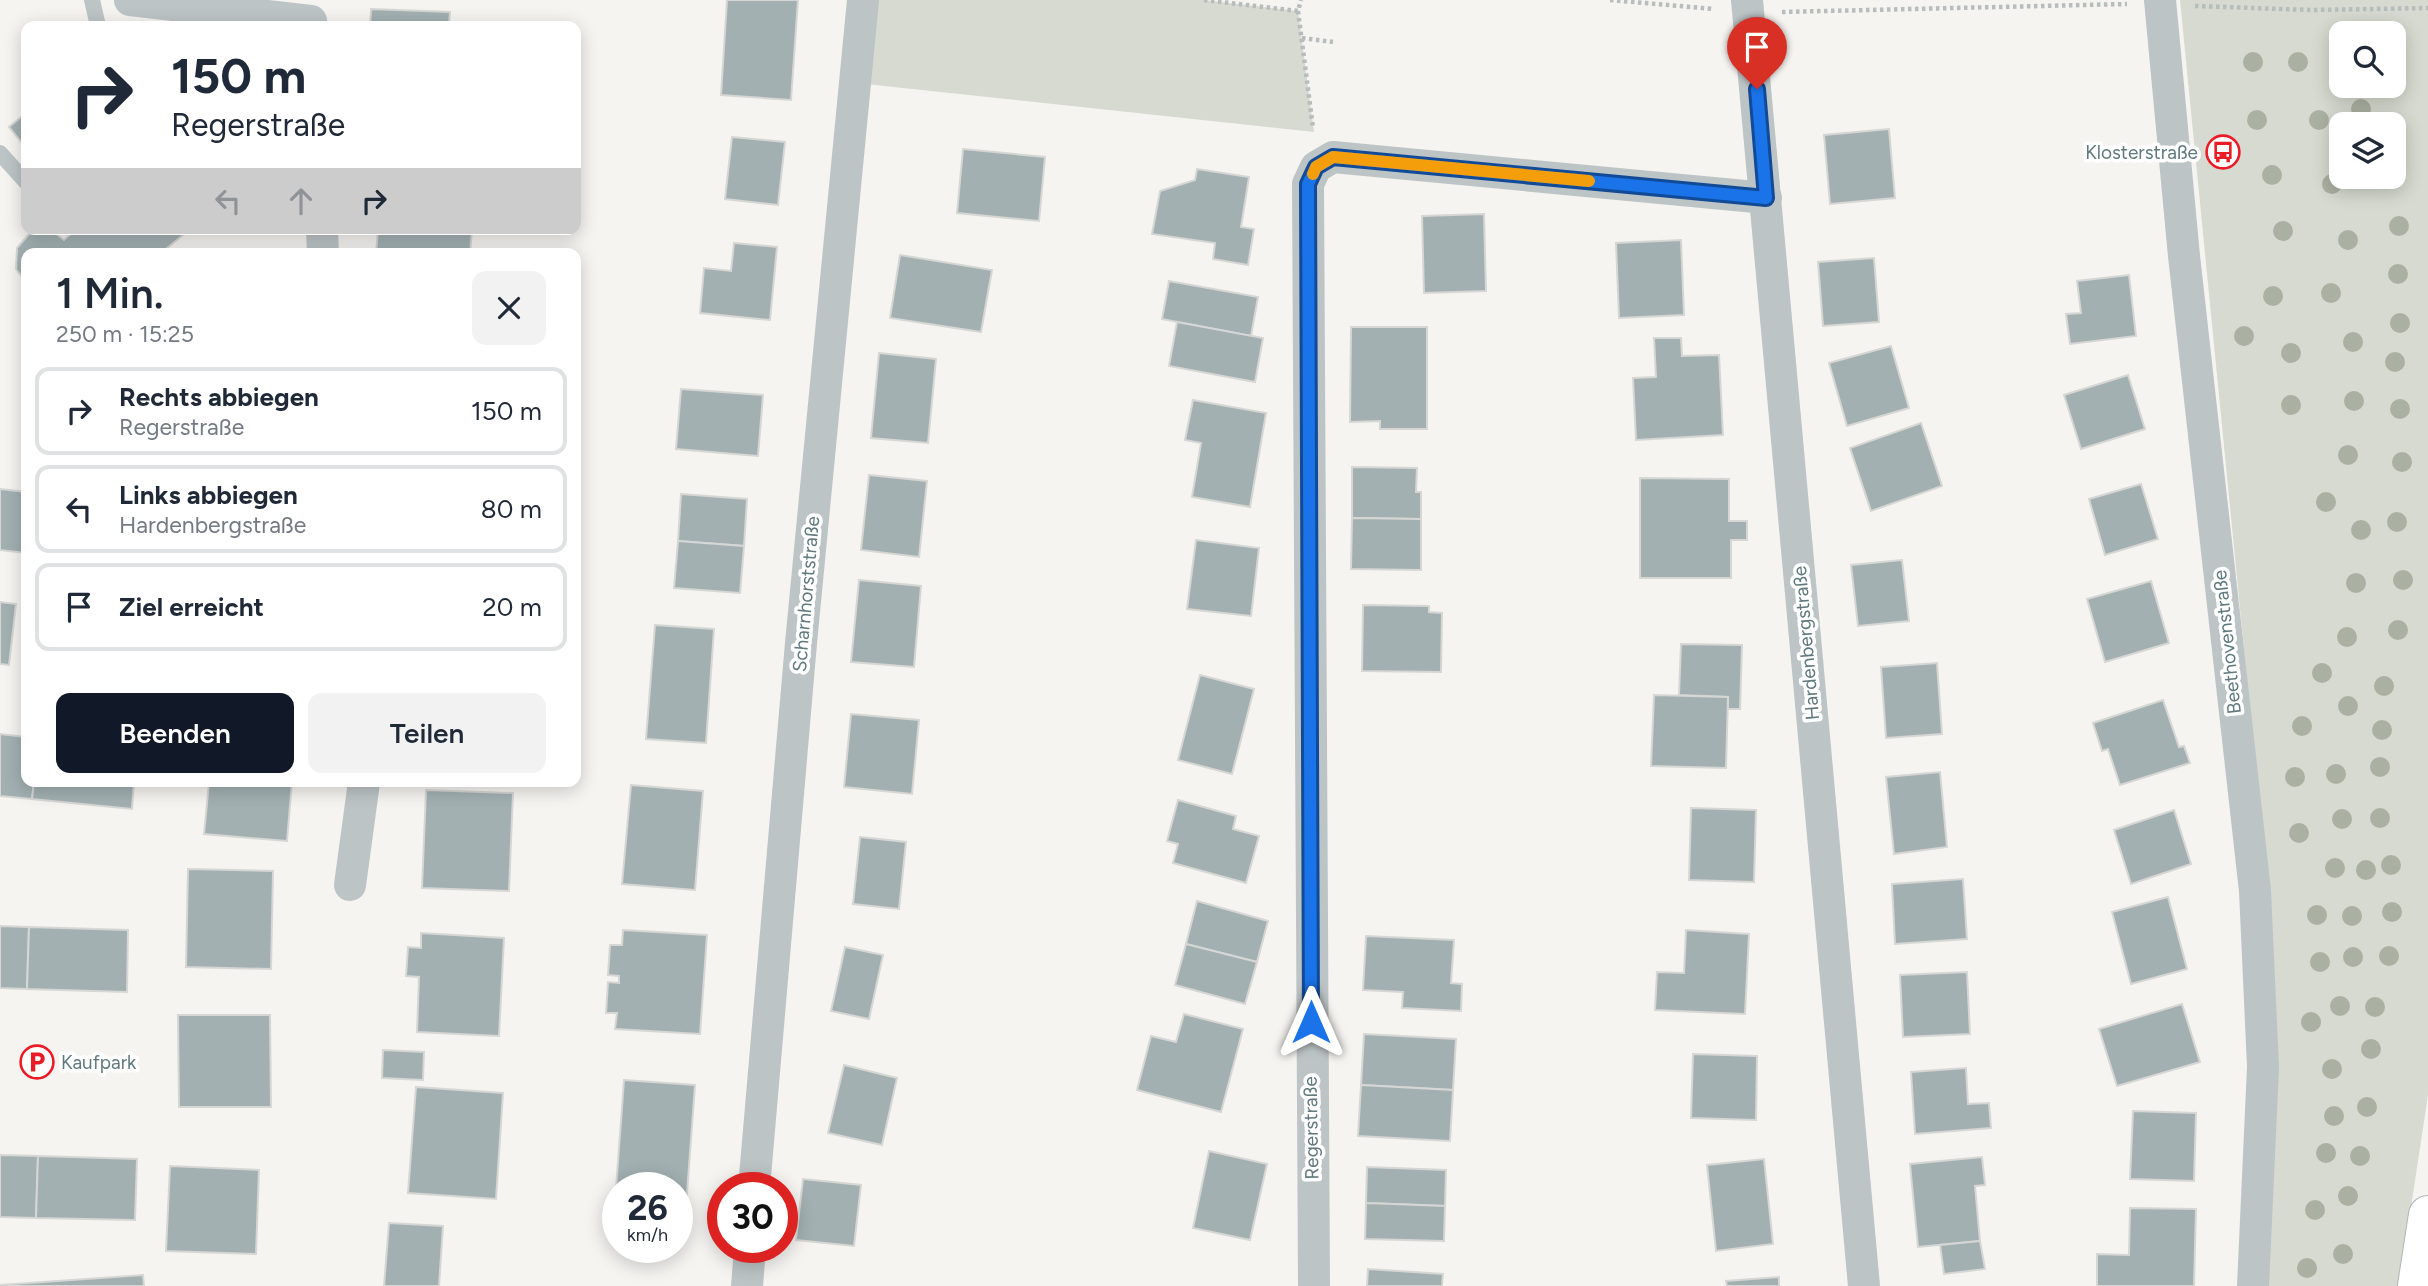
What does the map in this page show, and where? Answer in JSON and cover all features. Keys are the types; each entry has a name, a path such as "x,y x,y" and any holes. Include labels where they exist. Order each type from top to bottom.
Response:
{"highway":[{"path":"2417,1286 2428,1215"}],"street":[{"path":"130,0 311,16"},
{"name":"Scharnhorststraße","path":"755,1172 801,643 863,0"},
{"name":"Beethovenstraße","path":"2160,2 2183,256 2255,891 2263,1067 2253,1286"},
{"name":"Hardenbergstraße","path":"1748,6 1864,1286"},
{"path":"1316,167 1333,157 1766,198"},
{"name":"Regerstraße","path":"1314,1286 1308,184 1316,167"},
{"path":"350,885 363,787"},
{"path":"747,1286 749,1263"}],"lane":[{"path":"92,0 97,21"},
{"path":"0,153 21,176"}],"path":[{"path":"1204,0 1298,11"},
{"path":"1301,0 1298,11 1316,167"},
{"path":"1610,0 1748,6 2160,2 2311,10 2428,8"},
{"path":"1302,38 1333,43"}],"shaded area":[{"path":"863,0 1204,0 1298,11 1314,132 856,83"},
{"path":"2180,0 2428,0 2428,1095 2399,1286 2261,1286 2268,892"}],"building":[{"path":"727,0 798,0 791,100 721,95"},
{"path":"371,9 450,12 449,21 370,21"},
{"path":"21,117 21,142 9,127"},
{"path":"1889,129 1895,198 1830,204 1824,135"},
{"path":"732,137 785,142 778,205 725,199"},
{"path":"963,149 1045,157 1039,221 957,213"},
{"path":"1197,169 1249,177 1241,227 1254,229 1248,265 1213,259 1215,243 1152,234 1160,191 1195,180"},
{"path":"1484,214 1486,291 1424,293 1422,216"},
{"path":"28,235 58,235 64,240 69,235 183,235 167,248 21,248 21,276 16,269 17,248"},
{"path":"378,235 472,235 470,248 376,248"},
{"path":"1681,240 1684,315 1619,318 1616,243"},
{"path":"734,243 777,247 770,320 700,313 704,268 731,271"},
{"path":"900,255 992,270 981,332 890,318"},
{"path":"1874,258 1879,322 1823,326 1818,262"},
{"path":"2129,275 2136,336 2070,344 2066,314 2081,313 2077,281"},
{"path":"1169,281 1258,297 1251,336 1162,319"},
{"path":"1177,322 1263,338 1255,382 1169,366"},
{"path":"1351,327 1427,327 1427,429 1380,429 1380,421 1350,422"},
{"path":"1654,338 1681,338 1682,356 1719,355 1723,435 1636,440 1633,378 1656,377"},
{"path":"1891,346 1909,408 1847,426 1829,363"},
{"path":"879,353 936,359 928,443 871,438"},
{"path":"2128,375 2145,429 2081,449 2064,395"},
{"path":"681,389 763,395 758,456 676,449"},
{"path":"1193,400 1266,413 1250,507 1192,497 1201,443 1185,440"},
{"path":"1921,423 1942,486 1871,511 1850,448"},
{"path":"1352,467 1417,468 1416,492 1421,492 1421,519 1352,518"},
{"path":"869,475 927,481 919,557 861,550"},
{"path":"1640,478 1729,479 1729,521 1747,521 1747,540 1731,540 1731,578 1640,578"},
{"path":"2141,484 2158,539 2105,555 2089,499"},
{"path":"0,489 21,491 21,552 0,550"},
{"path":"681,494 747,499 744,546 678,541"},
{"path":"1352,518 1421,519 1421,570 1351,569"},
{"path":"1196,540 1259,548 1251,616 1187,609"},
{"path":"678,541 744,546 740,593 674,588"},
{"path":"1902,560 1909,621 1858,626 1851,565"},
{"path":"859,580 921,586 914,667 851,662"},
{"path":"2151,581 2169,643 2105,662 2087,599"},
{"path":"0,602 16,604 9,665 0,664"},
{"path":"1363,605 1429,606 1429,612 1442,613 1441,672 1362,671"},
{"path":"655,625 714,629 706,743 646,739"},
{"path":"1681,644 1742,645 1740,709 1728,709 1728,697 1679,695"},
{"path":"1937,663 1942,734 1886,738 1881,667"},
{"path":"1200,675 1254,689 1232,774 1178,760"},
{"path":"1654,695 1728,697 1726,768 1651,766"},
{"path":"2163,700 2179,747 2184,746 2190,763 2120,785 2108,749 2102,751 2093,723"},
{"path":"851,714 919,720 912,794 844,787"},
{"path":"0,734 21,736 21,787 33,787 32,799 0,796"},
{"path":"1940,772 1947,847 1894,854 1886,777"},
{"path":"631,785 703,791 695,890 622,884"},
{"path":"33,787 134,787 132,809 32,799"},
{"path":"209,787 292,787 287,841 204,834"},
{"path":"426,790 513,793 509,891 422,888"},
{"path":"1178,800 1236,816 1233,829 1259,836 1246,883 1173,863 1178,844 1167,841"},
{"path":"1691,808 1756,810 1754,882 1689,880"},
{"path":"2174,810 2191,864 2131,884 2114,830"},
{"path":"860,837 906,842 899,909 853,904"},
{"path":"188,869 273,871 271,969 186,967"},
{"path":"1963,879 1967,939 1895,944 1892,884"},
{"path":"2168,897 2187,969 2131,984 2112,912"},
{"path":"1197,901 1268,921 1257,962 1186,944"},
{"path":"0,926 29,927 27,989 0,988"},
{"path":"29,927 128,930 127,992 27,989"},
{"path":"623,930 707,935 700,1034 615,1029 617,1013 606,1013 608,982 619,983 619,976 608,975 610,945 622,945"},
{"path":"1686,930 1749,934 1745,1014 1655,1010 1657,972 1684,973"},
{"path":"421,933 504,938 499,1036 417,1032 419,977 406,976 408,947 421,948"},
{"path":"1366,936 1454,940 1451,983 1462,984 1461,1011 1402,1008 1403,992 1363,990"},
{"path":"1186,944 1257,962 1245,1004 1175,985"},
{"path":"845,947 883,955 869,1019 831,1011"},
{"path":"1967,972 1970,1034 1903,1037 1900,975"},
{"path":"2182,1004 2200,1062 2117,1086 2099,1029"},
{"path":"1184,1014 1243,1029 1221,1112 1137,1090 1151,1036 1176,1042"},
{"path":"178,1015 270,1015 271,1107 179,1107"},
{"path":"1364,1034 1456,1039 1453,1090 1361,1085"},
{"path":"383,1050 424,1052 423,1080 382,1078"},
{"path":"1693,1054 1757,1056 1756,1120 1691,1118"},
{"path":"844,1065 897,1078 882,1145 828,1133"},
{"path":"1966,1068 1968,1104 1989,1103 1991,1128 1915,1134 1911,1072"},
{"path":"624,1080 695,1085 689,1172 617,1172"},
{"path":"1361,1085 1453,1090 1450,1141 1358,1136"},
{"path":"416,1087 503,1093 496,1199 408,1193"},
{"path":"2133,1111 2196,1113 2194,1181 2130,1179"},
{"path":"1209,1151 1267,1164 1250,1240 1193,1228"},
{"path":"0,1155 38,1156 36,1218 0,1217"},
{"path":"38,1156 137,1159 135,1220 36,1218"},
{"path":"1982,1157 1985,1185 1975,1186 1980,1241 1918,1247 1910,1164"},
{"path":"1764,1159 1773,1244 1716,1251 1707,1165"},
{"path":"170,1166 259,1170 256,1254 166,1251"},
{"path":"1367,1167 1446,1170 1445,1206 1366,1203"},
{"path":"803,1179 861,1185 854,1246 798,1240"},
{"path":"1366,1203 1445,1206 1444,1241 1365,1239"},
{"path":"2130,1208 2196,1209 2194,1286 2097,1286 2097,1254 2129,1255"},
{"path":"389,1223 443,1226 439,1286 384,1286"},
{"path":"1980,1241 1985,1269 1944,1274 1940,1245"},
{"path":"1368,1269 1443,1274 1442,1286 1367,1286"},
{"path":"143,1275 144,1286 0,1286 0,1285"},
{"path":"1779,1277 1779,1286 1727,1286 1726,1281"}],"slow traffic":[{"path":"1313,174 1316,167 1333,157 1589,181"}],"place":[{"name":"Klosterstraße","path":"2223,152"},
{"name":"Kaufpark","path":"37,1062"}],"route":[{"path":"1311,1022 1308,184 1316,167 1333,157 1766,198 1757,89"}]}
